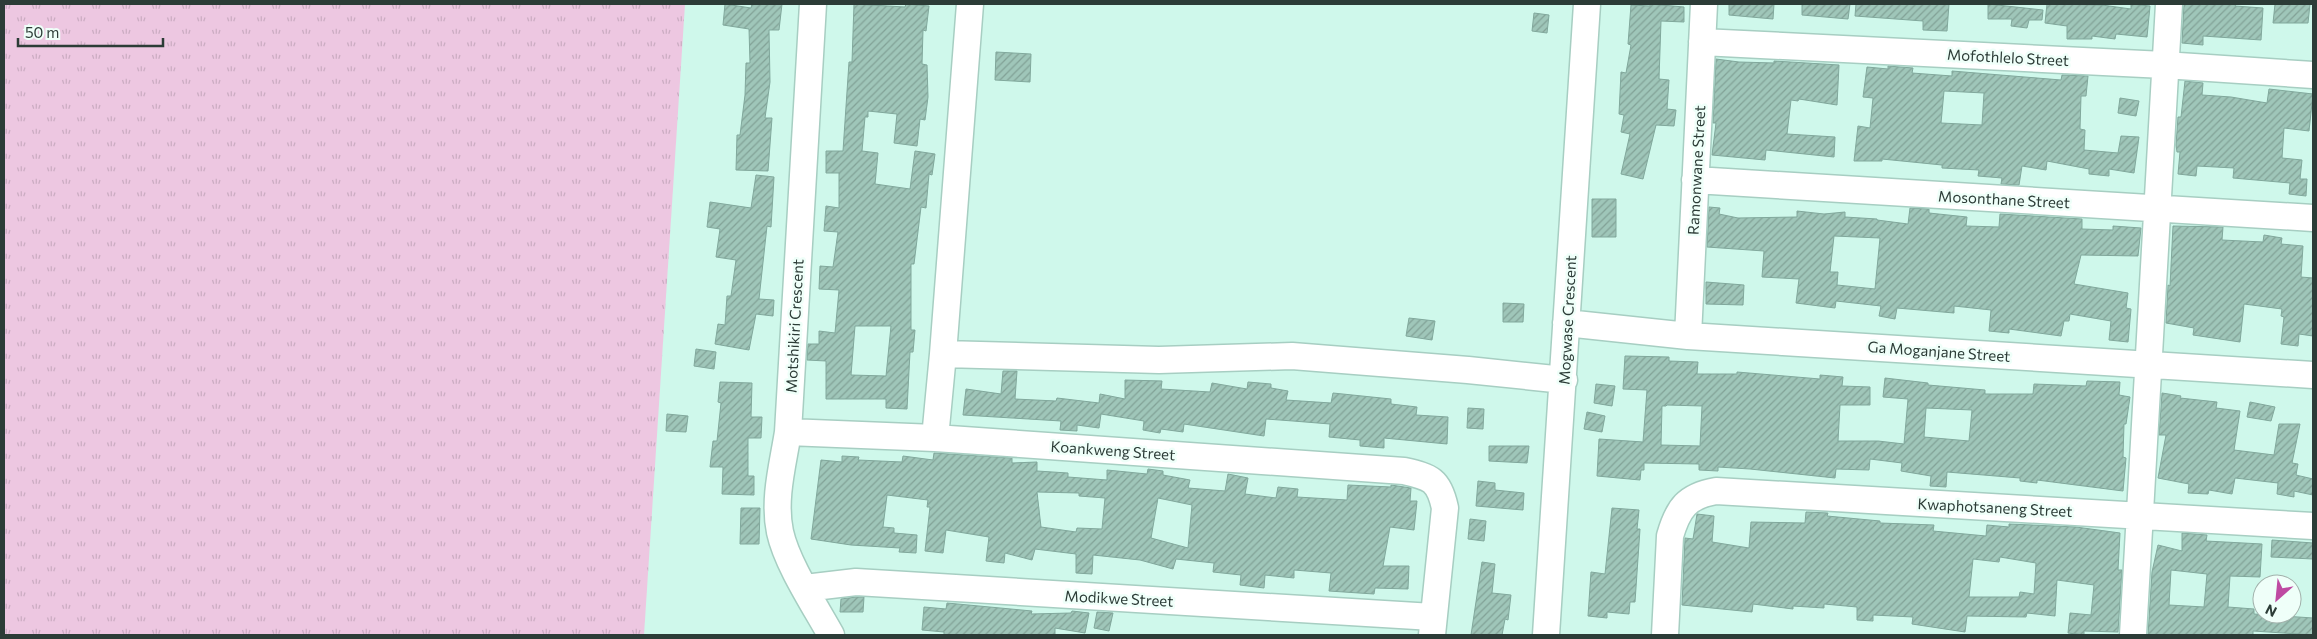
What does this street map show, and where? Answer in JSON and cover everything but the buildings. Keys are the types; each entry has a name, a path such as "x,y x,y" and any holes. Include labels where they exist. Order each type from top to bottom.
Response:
{"street":[{"name":"Motshikiri Crescent","path":"813,4 788,432 778,502 780,532 804,588 831,635"},
{"path":"935,438 970,4"},
{"name":"Mogwase Crescent","path":"1546,635 1587,4"},
{"name":"Ramonwane Street","path":"1688,336 1704,4"},
{"path":"2133,635 2159,208 2164,65 2169,4"},
{"name":"Mofothlelo Street","path":"1702,42 2164,65 2313,75"},
{"name":"Mosonthane Street","path":"1695,180 2313,218"},
{"name":"Ga Moganjane Street","path":"1566,324 1688,336 2313,375"},
{"path":"943,354 1159,360 1292,356 1564,380"},
{"name":"Koankweng Street","path":"788,432 935,438 1404,471 1421,475 1435,482 1442,492 1445,508 1433,626"},
{"name":"Kwaphotsaneng Street","path":"1665,635 1670,536 1682,508 1693,497 1716,491 2313,526"},
{"name":"Modikwe Street","path":"804,588 856,582 1433,626"},
{"path":"1665,635 1672,635"}],"green space":[{"path":"4,4 685,4 644,635 4,635"}]}
